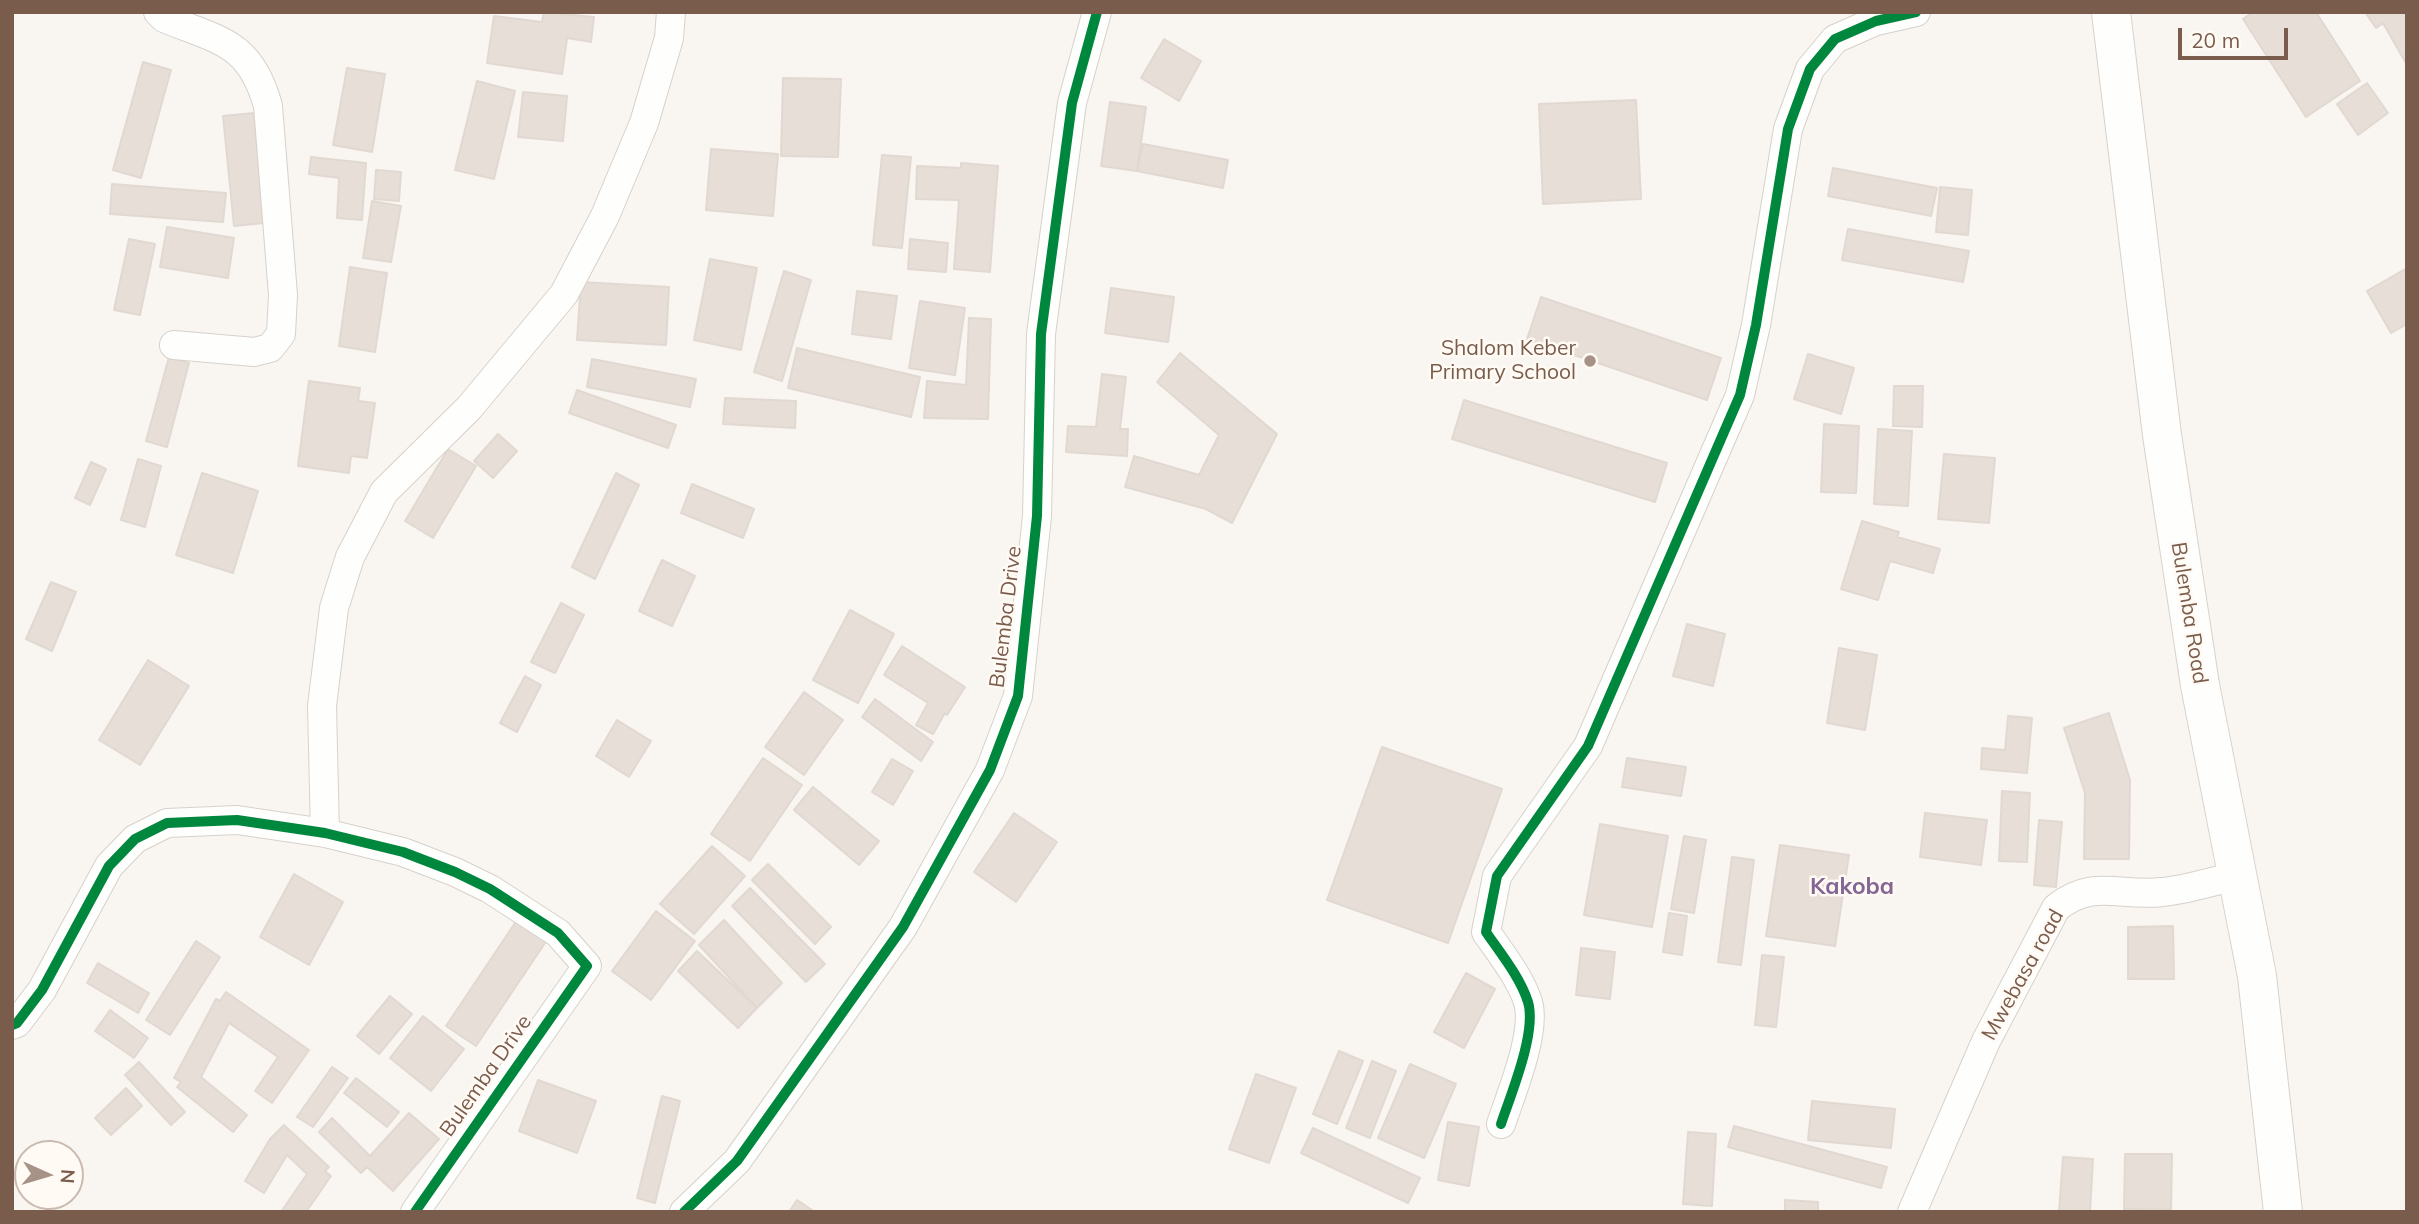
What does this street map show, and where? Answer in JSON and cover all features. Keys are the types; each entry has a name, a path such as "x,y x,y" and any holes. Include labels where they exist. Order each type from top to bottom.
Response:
{"main road":[{"name":"Bulemba Road","path":"2111,12 2162,435 2200,685 2256,976 2283,1212"}],"street":[{"path":"158,12 164,18 225,43 246,57 261,80 268,106 284,295 281,334 270,348 254,352 174,345"},
{"path":"12,1025 17,1023 42,990 109,866 135,839 167,823 237,820 325,833 322,706 334,608 350,557 384,492 469,408 564,294 605,216 644,123 669,38 671,12"},
{"name":"Bulemba Drive","path":"684,1212 737,1161 903,927 990,770 1018,696 1037,516 1041,334 1072,103 1097,12"},
{"path":"1501,1124 1529,1038 1529,1004 1516,977 1486,932 1497,876 1588,746 1740,395 1756,325 1788,129 1810,69 1835,39 1876,20 1916,12"},
{"name":"Bulemba Drive","path":"325,833 403,852 490,889 558,933 587,966 415,1212"},
{"name":"Mwebasa road","path":"1912,1212 1986,1041 2056,908 2071,895 2090,891 2161,892 2237,876"}],"building":[{"path":"544,12 594,17 591,42 567,38 562,74 487,63 494,16 542,22"},
{"path":"2253,12 2316,12 2360,81 2306,117 2243,19"},
{"path":"2365,12 2407,12 2407,65 2383,23 2376,28"},
{"path":"1164,39 1201,61 1179,101 1141,78"},
{"path":"143,62 171,70 141,178 113,170"},
{"path":"347,68 385,74 372,152 333,145"},
{"path":"783,78 841,79 838,157 781,156"},
{"path":"477,81 515,91 494,179 455,170"},
{"path":"2367,83 2388,113 2358,135 2337,104"},
{"path":"523,92 567,96 563,141 518,137"},
{"path":"1636,100 1641,199 1543,204 1539,104"},
{"path":"1110,102 1146,107 1137,171 1101,166"},
{"path":"254,113 264,223 234,226 223,116"},
{"path":"1143,144 1228,160 1223,188 1137,171"},
{"path":"711,149 778,154 773,216 706,210"},
{"path":"882,155 911,157 902,248 873,245"},
{"path":"311,157 366,163 362,220 337,218 339,178 309,174"},
{"path":"961,163 998,166 990,272 954,269 959,200 916,199 917,166 961,168"},
{"path":"1833,168 1937,188 1931,216 1828,196"},
{"path":"376,170 401,172 399,201 374,199"},
{"path":"112,184 226,193 223,222 110,214"},
{"path":"1940,187 1972,190 1968,235 1936,232"},
{"path":"372,201 401,206 391,262 363,258"},
{"path":"167,227 234,238 228,278 160,267"},
{"path":"1848,229 1969,251 1963,282 1842,260"},
{"path":"129,239 155,244 140,315 114,310"},
{"path":"910,239 948,243 946,272 908,269"},
{"path":"710,259 757,268 741,350 694,340"},
{"path":"350,267 387,273 375,352 339,346"},
{"path":"2407,268 2407,324 2391,333 2367,291"},
{"path":"784,271 811,280 782,381 754,372"},
{"path":"581,282 669,287 666,345 577,340"},
{"path":"1111,288 1174,297 1168,342 1105,333"},
{"path":"857,291 897,296 891,339 852,334"},
{"path":"1541,297 1721,358 1707,400 1527,339"},
{"path":"920,301 965,308 955,375 909,368"},
{"path":"969,318 991,319 988,419 924,418 927,381 966,385"},
{"path":"797,348 920,377 911,417 788,388"},
{"path":"1180,353 1277,434 1232,523 1206,509 1125,487 1134,456 1199,475 1219,435 1157,382"},
{"path":"1808,354 1854,368 1841,414 1794,399"},
{"path":"169,357 189,363 167,447 146,441"},
{"path":"592,359 696,379 690,407 587,387"},
{"path":"1102,374 1126,377 1120,429 1128,429 1127,456 1066,452 1068,426 1096,427"},
{"path":"309,381 360,388 358,401 375,403 367,458 351,456 349,473 298,466"},
{"path":"1894,386 1923,386 1922,427 1893,426"},
{"path":"577,390 676,425 668,448 569,413"},
{"path":"725,398 796,401 795,428 723,424"},
{"path":"1464,400 1667,463 1655,502 1452,439"},
{"path":"1824,424 1859,426 1856,493 1821,492"},
{"path":"1878,429 1912,431 1908,506 1874,504"},
{"path":"498,434 517,451 493,478 474,461"},
{"path":"448,449 476,466 433,538 405,521"},
{"path":"1944,454 1995,458 1989,523 1938,519"},
{"path":"138,459 161,466 145,527 121,520"},
{"path":"91,462 106,469 90,505 75,498"},
{"path":"202,473 258,491 233,573 176,555"},
{"path":"616,473 639,485 595,579 572,567"},
{"path":"692,484 754,509 743,538 681,513"},
{"path":"1862,521 1899,532 1897,537 1940,549 1933,573 1890,561 1878,600 1841,589"},
{"path":"662,560 695,576 672,626 639,611"},
{"path":"51,582 76,592 52,651 26,639"},
{"path":"561,603 584,615 555,673 531,662"},
{"path":"850,610 894,634 858,703 813,680"},
{"path":"1687,624 1725,634 1713,686 1673,676"},
{"path":"902,646 965,687 933,734 916,725 928,703 884,675"},
{"path":"1839,648 1877,655 1865,730 1827,723"},
{"path":"148,660 189,686 140,765 99,740"},
{"path":"525,676 541,685 517,732 500,723"},
{"path":"804,692 843,720 804,775 765,747"},
{"path":"875,699 933,742 921,761 862,717"},
{"path":"2109,713 2130,780 2129,859 2084,859 2085,793 2064,728"},
{"path":"2008,716 2032,718 2027,773 1981,769 1982,748 2005,750"},
{"path":"617,720 651,741 629,777 596,756"},
{"path":"1382,747 1502,789 1448,943 1327,900"},
{"path":"763,758 802,785 750,861 711,834"},
{"path":"1627,758 1686,767 1681,796 1622,787"},
{"path":"892,759 913,771 893,805 872,792"},
{"path":"813,787 879,841 859,865 794,810"},
{"path":"2002,791 2030,793 2027,862 1999,861"},
{"path":"1014,813 1057,842 1016,902 974,872"},
{"path":"1925,813 1987,820 1981,865 1920,857"},
{"path":"2039,820 2062,822 2056,887 2034,885"},
{"path":"1600,824 1668,836 1652,927 1584,915"},
{"path":"1684,836 1706,840 1694,913 1671,909"},
{"path":"1780,845 1849,855 1835,946 1766,936"},
{"path":"712,846 745,876 694,934 660,904"},
{"path":"1732,857 1754,860 1741,965 1718,962"},
{"path":"768,864 831,927 815,944 752,880"},
{"path":"294,874 343,902 309,965 260,937"},
{"path":"750,888 825,964 806,982 732,906"},
{"path":"656,911 695,941 651,1000 612,971"},
{"path":"1669,913 1687,916 1682,955 1663,952"},
{"path":"517,920 547,940 476,1046 446,1026"},
{"path":"724,920 782,983 757,1008 699,945"},
{"path":"2173,926 2174,979 2128,979 2128,927"},
{"path":"196,941 220,957 170,1035 146,1020"},
{"path":"1581,948 1615,952 1610,999 1576,995"},
{"path":"697,951 757,1008 738,1028 678,971"},
{"path":"1762,955 1784,957 1776,1027 1755,1025"},
{"path":"98,963 149,993 138,1013 87,983"},
{"path":"1466,973 1495,989 1464,1048 1434,1032"},
{"path":"226,992 309,1050 272,1103 255,1091 278,1057 229,1023 201,1077 247,1115 233,1132 177,1087 181,1082 174,1078 216,999 220,1001"},
{"path":"390,996 412,1014 379,1054 357,1036"},
{"path":"110,1010 148,1038 134,1058 95,1031"},
{"path":"423,1016 464,1049 431,1091 390,1058"},
{"path":"1339,1051 1363,1061 1337,1124 1313,1114"},
{"path":"1372,1061 1396,1071 1370,1138 1346,1128"},
{"path":"139,1062 185,1112 171,1125 125,1075"},
{"path":"1410,1064 1456,1084 1424,1158 1378,1138"},
{"path":"332,1067 348,1078 313,1127 297,1117"},
{"path":"1256,1074 1296,1088 1269,1163 1229,1149"},
{"path":"356,1078 399,1112 387,1127 344,1093"},
{"path":"538,1080 596,1101 577,1153 519,1131"},
{"path":"126,1088 142,1106 111,1135 95,1118"},
{"path":"662,1096 680,1101 655,1203 637,1198"},
{"path":"1812,1101 1895,1109 1891,1148 1808,1140"},
{"path":"409,1113 439,1139 393,1191 367,1167 361,1173 319,1132 332,1118 370,1156"},
{"path":"1448,1122 1479,1127 1469,1186 1438,1180"},
{"path":"284,1125 329,1167 325,1171 331,1176 306,1212 281,1212 307,1174 287,1155 264,1193 245,1181 270,1139"},
{"path":"1734,1126 1887,1167 1881,1188 1728,1147"},
{"path":"1313,1128 1420,1178 1408,1203 1301,1153"},
{"path":"1688,1132 1716,1134 1712,1206 1683,1204"},
{"path":"2125,1154 2172,1154 2171,1210 2124,1209"},
{"path":"2063,1157 2093,1159 2090,1212 2059,1212"},
{"path":"797,1200 815,1212 789,1212"},
{"path":"1785,1200 1818,1202 1818,1212 1785,1212"}],"cycle path":[{"path":"684,1212 737,1161 903,927 990,770 1018,696 1037,516 1041,334 1072,103 1097,12"},
{"path":"1501,1124 1522,1063 1530,1015 1520,984 1486,932 1497,876 1588,746 1740,395 1756,325 1788,129 1810,69 1835,39 1876,21 1916,12"},
{"path":"12,1025 17,1023 42,990 109,866 135,839 167,823 237,820 325,833 403,852 455,872 490,889 558,933 587,966 415,1212"}],"place":[{"name":"Shalom Keber Primary School","path":"1590,361"}],"district":[{"name":"Kakoba","path":"1852,887"}]}
